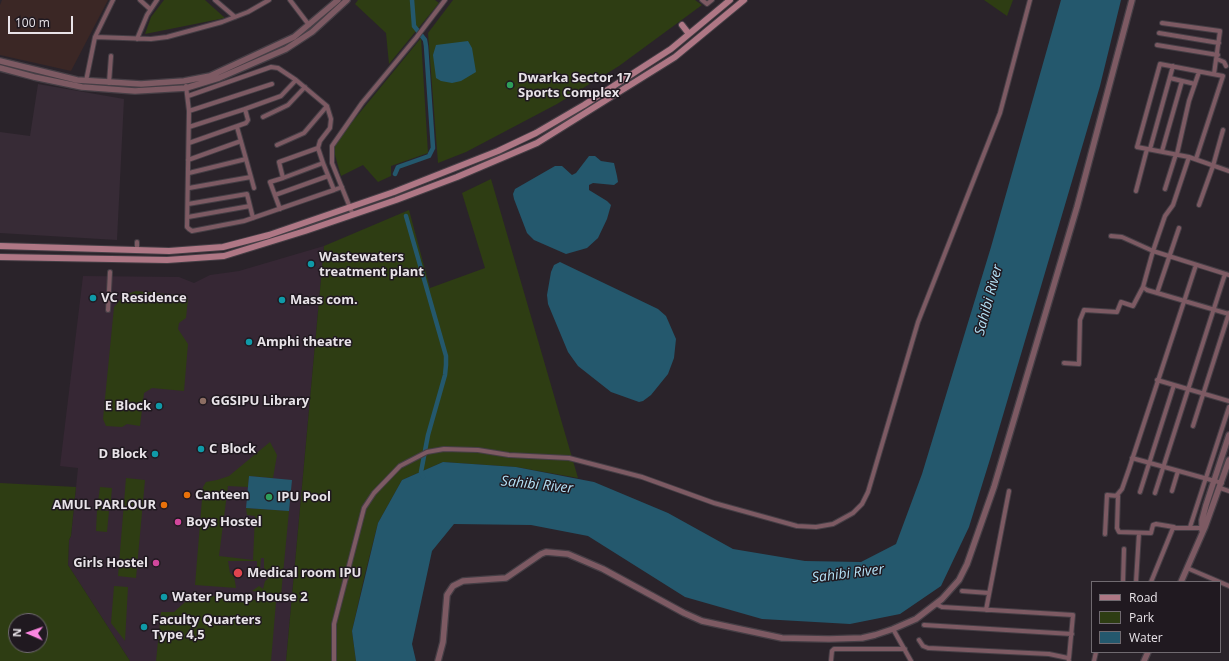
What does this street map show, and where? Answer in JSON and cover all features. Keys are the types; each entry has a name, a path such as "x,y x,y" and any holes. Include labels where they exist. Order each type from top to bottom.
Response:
{"main road":[{"path":"0,246 137,250 197,250 241,244 276,233 350,206 394,192 461,166 536,133 624,80 671,49 730,0"},
{"path":"0,257 167,260 224,256 241,252 353,215 457,177 537,143 675,57 744,0"},
{"path":"682,25 689,34"}],"street":[{"path":"86,80 95,37 113,0"},
{"path":"140,0 150,9"},
{"path":"137,39 150,9 157,0"},
{"path":"215,0 235,17"},
{"path":"95,37 137,39 167,37 196,30 235,17 248,12 269,0"},
{"path":"290,0 309,25"},
{"path":"0,61 23,68 109,83 142,84 210,76 294,37 337,0"},
{"path":"0,68 82,87 135,92 186,88 219,78 286,48 312,32 347,0"},
{"path":"353,215 332,163 332,146 362,103 416,38 445,0"},
{"path":"702,0 707,4 712,0"},
{"path":"334,661 334,624 364,508 374,493 400,466 427,452 444,449 478,450 509,454 569,458 642,477 714,502 797,526 816,527 833,524 853,513 862,504 868,492 918,322 1000,113 1030,0"},
{"path":"438,661 443,642 447,595 451,587 463,581 506,578 546,552 572,556 603,569 684,613 711,623 782,638 862,638 893,629 916,619 936,604 952,589 964,570 994,487 1001,459 1077,207 1132,0"},
{"path":"1162,23 1219,31 1221,33 1214,74"},
{"path":"1159,33 1219,42"},
{"path":"1157,45 1217,57 1228,67 1223,76 1196,158"},
{"path":"109,83 111,56"},
{"path":"1223,76 1173,66 1159,65 1136,144 1137,147 1196,158 1229,170"},
{"path":"1136,191 1173,66"},
{"path":"188,96 271,68 281,70 296,80 327,106 331,118 330,128 320,141 318,148 334,190"},
{"path":"1165,189 1176,154 1189,102 1199,72"},
{"path":"1170,78 1195,84"},
{"path":"184,80 188,96 189,111 188,227 192,231 253,218 342,187"},
{"path":"189,128 281,96 296,80"},
{"path":"1162,151 1182,81"},
{"path":"189,111 272,84"},
{"path":"263,117 288,105 304,87"},
{"path":"277,145 304,133 327,106"},
{"path":"189,143 248,122 245,109"},
{"path":"237,127 254,188"},
{"path":"1199,205 1223,130"},
{"path":"188,160 241,141"},
{"path":"284,178 279,162 318,148"},
{"path":"1064,363 1079,364 1080,320 1084,310 1117,312 1122,302 1132,306 1143,288 1153,251 1165,216 1173,205 1188,156"},
{"path":"189,173 246,159"},
{"path":"280,209 270,182 323,163"},
{"path":"275,195 328,176"},
{"path":"188,188 251,177"},
{"path":"188,204 247,194 253,218"},
{"path":"188,217 250,206"},
{"path":"1158,293 1179,228"},
{"path":"1110,236 1122,236 1153,251 1227,274 1155,493"},
{"path":"137,242 137,250"},
{"path":"1196,265 1122,489 1117,495 1118,531 1120,533 1151,533 1153,525 1156,524 1202,529"},
{"path":"108,310 110,272"},
{"path":"1143,288 1229,314 1193,426"},
{"path":"1157,380 1229,401"},
{"path":"1140,492 1174,385"},
{"path":"1190,527 1229,407"},
{"path":"1202,529 1202,520 1229,435"},
{"path":"1132,458 1214,481 1229,491"},
{"path":"1181,581 1221,485 1229,460"},
{"path":"1172,491 1178,471"},
{"path":"986,610 1008,491"},
{"path":"1105,534 1106,495 1117,495"},
{"path":"1151,581 1174,527"},
{"path":"1136,581 1139,533"},
{"path":"1123,581 1124,549"},
{"path":"1187,568 1217,581"},
{"path":"962,591 989,593"},
{"path":"919,640 923,646 928,648 1034,653 1069,660 1073,614 942,608 936,604"},
{"path":"924,625 1072,634"},
{"path":"893,629 911,661"},
{"path":"831,661 832,650 834,649 905,649"}],"shaded area":[{"path":"2,0 108,0 71,71 0,55 0,5"},
{"path":"38,84 124,99 117,240 0,233 0,132 30,136"},
{"path":"324,246 286,661 130,661 68,565 69,540 71,536 78,468 60,466 83,276 179,277 194,283 210,275 239,271"}],"green space":[{"path":"164,0 205,0 225,18 145,34 151,17"},
{"path":"358,0 435,0 439,3 389,64 386,33 355,4"},
{"name":"Dwarka Sector 17 Sports Complex","path":"453,0 695,0 702,5 619,66 557,104 466,152 438,163 428,33"},
{"path":"984,0 1013,0 1007,16"},
{"path":"421,38 428,153 391,166 391,176 378,182 363,165 341,176 333,148 348,127"},
{"path":"491,179 578,478 516,467 443,462 402,480 378,523 365,574 352,631 356,661 286,661 324,246 409,210 430,288 485,268 462,193"},
{"path":"136,291 186,296 188,299 186,318 179,323 178,329 188,344 184,391 152,388 144,393 140,426 127,424 122,427 106,426 103,419 114,307 124,295"},
{"path":"270,442 277,455 273,478 249,476 248,487 228,486 219,556 253,560 255,516 247,515 246,508 289,511 281,595 252,591 259,586 263,589 265,581 268,579 264,568 264,558 261,558 260,570 257,571 257,561 228,561 230,573 234,576 236,588 195,585 203,487 206,482 229,476"},
{"path":"126,478 145,480 136,578 118,576"},
{"path":"0,483 76,487 71,536 69,540 68,565 130,661 0,661"},
{"path":"100,487 112,488 110,510 97,509"},
{"path":"97,510 109,511 107,532 96,531"},
{"path":"114,586 128,587 125,641 111,623"},
{"path":"194,594 276,602 271,661 156,661 161,612 174,612"}],"water":[{"name":"Sahibi River","path":"1061,0 1121,0 1100,86 991,456 969,527 941,586 900,614 850,624 762,619 685,597 588,536 531,525 454,524 432,551 412,644 416,661 356,661 352,631 378,523 402,480 443,462 516,467 594,482 668,513 733,549 805,561 861,562 896,544 922,474 991,247"},
{"path":"468,41 472,48 476,72 461,81 452,83 441,81 436,78 433,55 436,45"},
{"path":"589,156 595,156 601,161 614,163 618,182 614,185 593,183 589,185 589,190 611,205 607,219 598,238 587,248 566,254 534,240 527,233 513,194 515,189 555,166 562,166 572,175 576,173"},
{"path":"560,262 658,309 666,316 676,339 674,358 668,374 651,395 643,401 639,402 611,392 578,366 568,352 548,304 547,295 551,272 554,265"},
{"name":"IPU Pool","path":"249,476 292,480 289,511 246,508"}],"waterway":[{"path":"395,174 398,167 429,156 433,148 426,46 425,40 414,26 412,0"},
{"path":"406,216 446,356 445,375 428,435 421,472 423,477"}],"place":[{"name":"Dwarka Sector 17 Sports Complex","path":"510,85"},
{"name":"Wastewaters treatment plant","path":"311,264"},
{"name":"VC Residence","path":"93,298"},
{"name":"Mass com.","path":"282,300"},
{"name":"Amphi theatre","path":"249,342"},
{"name":"GGSIPU Library","path":"203,401"},
{"name":"E Block","path":"159,406"},
{"name":"C Block","path":"201,449"},
{"name":"D Block","path":"155,454"},
{"name":"Canteen","path":"187,495"},
{"name":"IPU Pool","path":"269,497"},
{"name":"AMUL PARLOUR","path":"164,505"},
{"name":"Boys Hostel","path":"178,522"},
{"name":"Girls Hostel","path":"156,563"},
{"name":"Medical room IPU","path":"238,573"},
{"name":"Water Pump House 2","path":"164,597"},
{"name":"Faculty Quarters Type 4,5","path":"144,627"}]}
